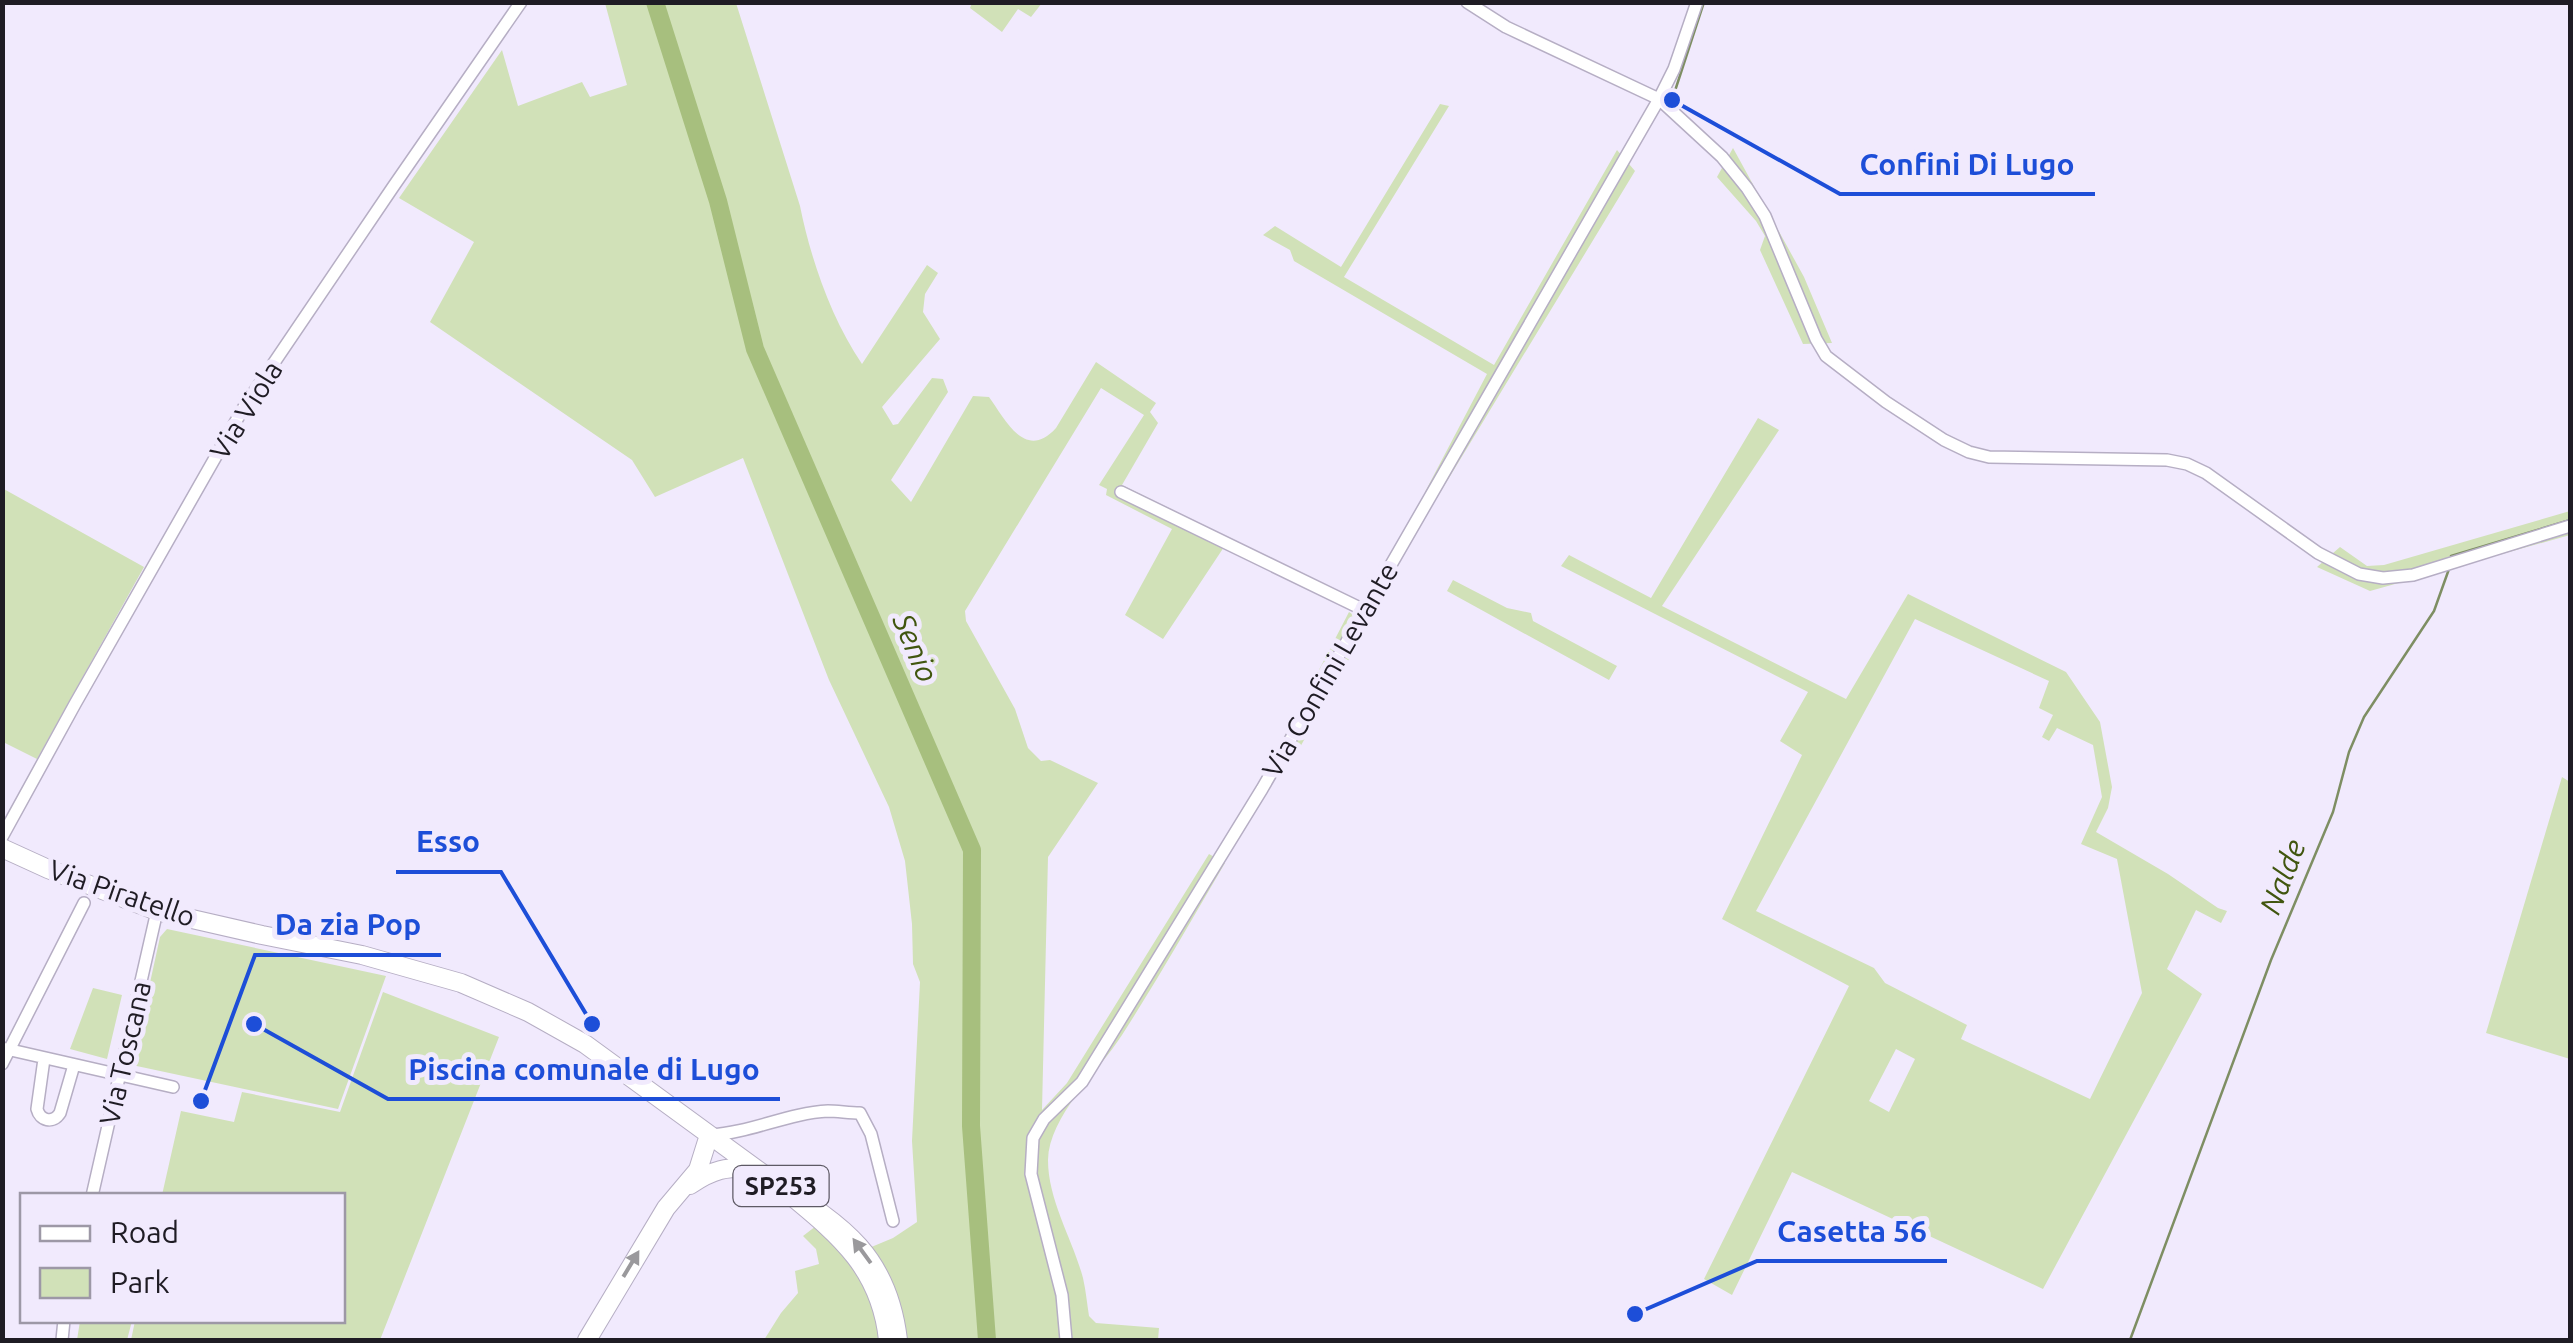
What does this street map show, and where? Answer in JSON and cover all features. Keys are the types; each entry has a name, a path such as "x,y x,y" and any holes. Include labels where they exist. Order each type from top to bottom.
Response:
{"main road":[{"name":"Via Piratello","path":"2,848 157,911 362,954 461,983 528,1012 584,1044 754,1168 829,1217 869,1259 892,1306 898,1340"},
{"name":"SP253","path":"586,1340 666,1208 698,1170 709,1135"},
{"name":"SP253","path":"682,1191 710,1172 728,1167 754,1168"},
{"name":"Via Piratello","path":"777,1184 850,1248 877,1292 888,1340"}],"street":[{"name":"Via Viola","path":"2,837 244,408 522,2"},
{"path":"1467,2 1506,27 1659,99 1722,158 1747,188 1765,216 1826,356 1886,402 1968,452 2007,458 2166,460 2186,464 2206,473 2318,553 2359,574 2383,578 2413,575 2570,526"},
{"name":"Via Confini Levante","path":"1066,1340 1062,1295 1031,1174 1034,1138 1044,1119 1082,1082 1262,789 1659,99 1674,69 1697,2"},
{"path":"1122,492 1364,610"},
{"path":"2,1064 6,1049 84,904"},
{"name":"Via Toscana","path":"93,1193 157,911"},
{"path":"6,1049 173,1087"},
{"path":"44,1058 37,1109 47,1120 60,1113 74,1065"},
{"path":"709,1135 736,1134 825,1111 860,1113 871,1134 892,1221"}],"green space":[{"path":"972,2 1042,3 1031,17 1018,9 1002,32 970,8"},
{"path":"605,3 736,3 816,268 841,328 862,364 927,265 938,273 925,294 923,312 940,339 882,407 893,425 898,424 932,378 943,379 948,392 891,480 911,502 973,396 989,397 1017,434 1035,441 1056,428 1096,362 1156,403 1150,412 1158,423 1122,485 1244,545 1238,554 1224,547 1163,639 1125,615 1172,529 1106,495 1107,489 1099,485 1144,415 1101,388 965,611 966,621 1015,709 1028,748 1041,761 1050,760 1098,783 1048,857 1042,1110 1067,1083 1209,854 1225,863 1122,1035 1066,1111 1051,1143 1048,1160 1056,1205 1083,1278 1089,1316 1096,1323 1159,1328 1158,1340 764,1340 798,1293 795,1271 819,1264 816,1249 803,1236 816,1226 869,1248 917,1222 912,1141 920,982 913,964 905,861 889,807 829,680 743,458 655,497 632,460 430,322 474,242 399,198 502,50 518,106 582,82 590,97 627,85"},
{"path":"1440,104 1449,106 1344,277 1494,365 1617,150 1635,171 1435,501 1425,492 1487,374 1294,261 1290,250 1263,235 1275,226 1341,267"},
{"path":"1733,148 1804,277 1832,343 1803,344 1760,250 1765,236 1717,177"},
{"path":"1758,418 1779,430 1662,606 1846,699 1908,594 2066,672 2100,722 2112,787 2108,808 2096,832 2227,911 2221,923 2196,910 2167,969 2202,994 2043,1289 1792,1172 1732,1295 1704,1279 1849,986 1722,919 1802,755 1780,741 1808,692 1561,566 1569,555 1651,598","holes":["1915,619 2049,681 2039,708 2053,715 2042,737 2049,741 2057,728 2093,745 2102,797 2081,844 2117,859 2142,993 2090,1099 1961,1039 1967,1025 1885,983 1874,968 1756,911","1896,1049 1915,1059 1889,1112 1869,1101"]},
{"path":"2,488 144,567 37,759 3,742"},
{"path":"2570,511 2570,535 2370,591 2317,567 2340,547 2367,566 2384,565"},
{"path":"1453,580 1507,608 1531,613 1533,621 1617,666 1609,680 1447,591"},
{"path":"1349,612 1368,625 1299,749 1278,749"},
{"path":"2562,777 2570,782 2570,1059 2486,1033"},
{"path":"167,929 386,976 338,1109 132,1065 160,937"},
{"path":"93,988 122,995 107,1059 70,1049"},
{"path":"383,992 499,1037 380,1340 131,1340 135,1323 345,1323 345,1193 162,1193 181,1111 234,1122 242,1092 340,1112"},
{"path":"80,1323 131,1323 127,1340 77,1340"}],"waterway":[{"name":"Senio","path":"655,2 718,201 755,349 972,850 971,1126 987,1340"},
{"path":"1672,100 1704,2"},
{"name":"Nalde","path":"2451,556 2570,520"},
{"name":"Nalde","path":"2130,1340 2271,960 2333,812 2349,752 2364,717 2434,611 2449,569"}],"place":[{"name":"Confini Di Lugo","path":"1672,100"},
{"name":"Piscina comunale di Lugo","path":"254,1024"},
{"name":"Esso","path":"592,1024"},
{"name":"Da zia Pop","path":"201,1101"},
{"name":"Casetta 56","path":"1635,1314"}]}
